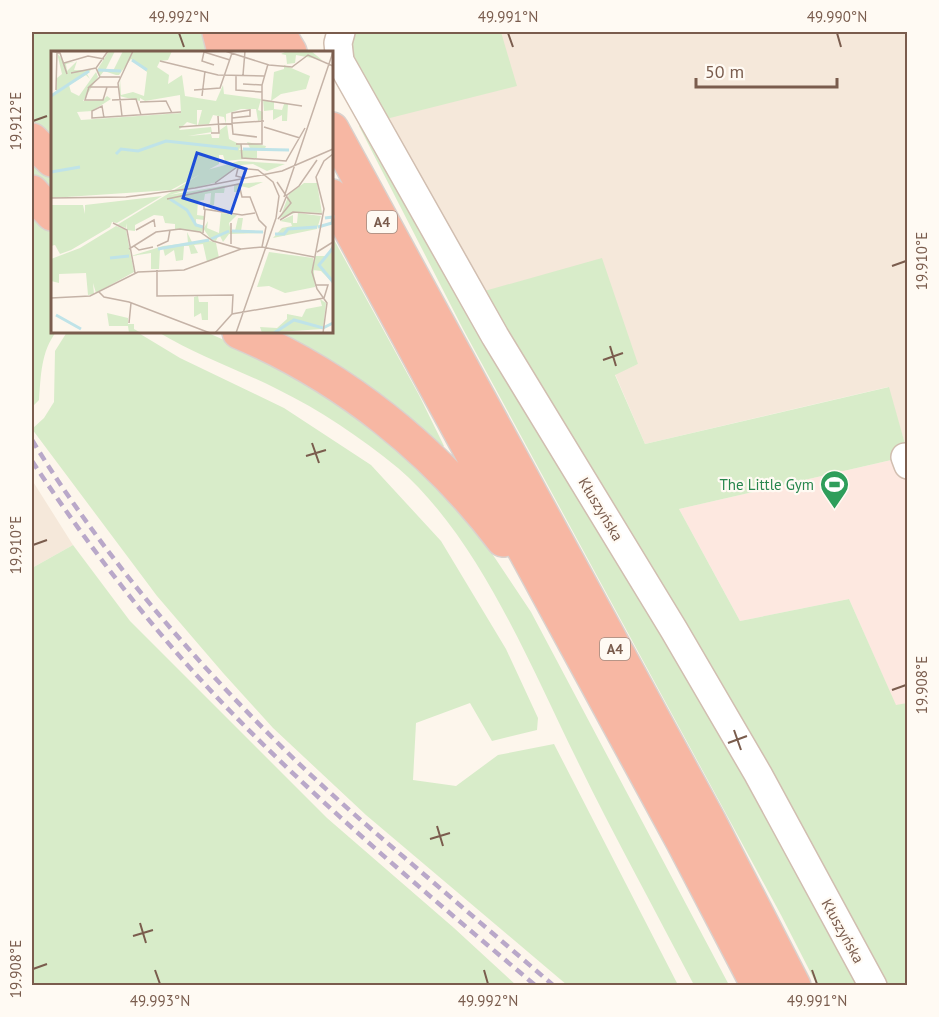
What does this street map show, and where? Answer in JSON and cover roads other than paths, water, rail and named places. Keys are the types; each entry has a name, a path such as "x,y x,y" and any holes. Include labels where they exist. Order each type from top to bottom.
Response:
{"highway":[{"path":"219,32 224,51"},
{"path":"242,32 252,51"},
{"path":"278,32 289,51"},
{"name":"A4","path":"333,131 709,822 794,986"},
{"path":"32,140 51,159"},
{"path":"32,192 51,213"},
{"name":"A4","path":"333,198 683,842 758,986"},
{"path":"241,333 327,377 391,422 452,480 497,532 560,614"}],"street":[{"name":"Kłuszyńska","path":"341,32 338,43 340,62 495,336 674,630 752,764 873,986"}],"railway":[{"path":"32,440 59,483 119,566 184,644 254,719 347,808 554,986"},
{"path":"32,461 126,592 204,684 305,785 419,887 536,986"}],"place":[{"name":"The Little Gym","path":"835,510"}]}
